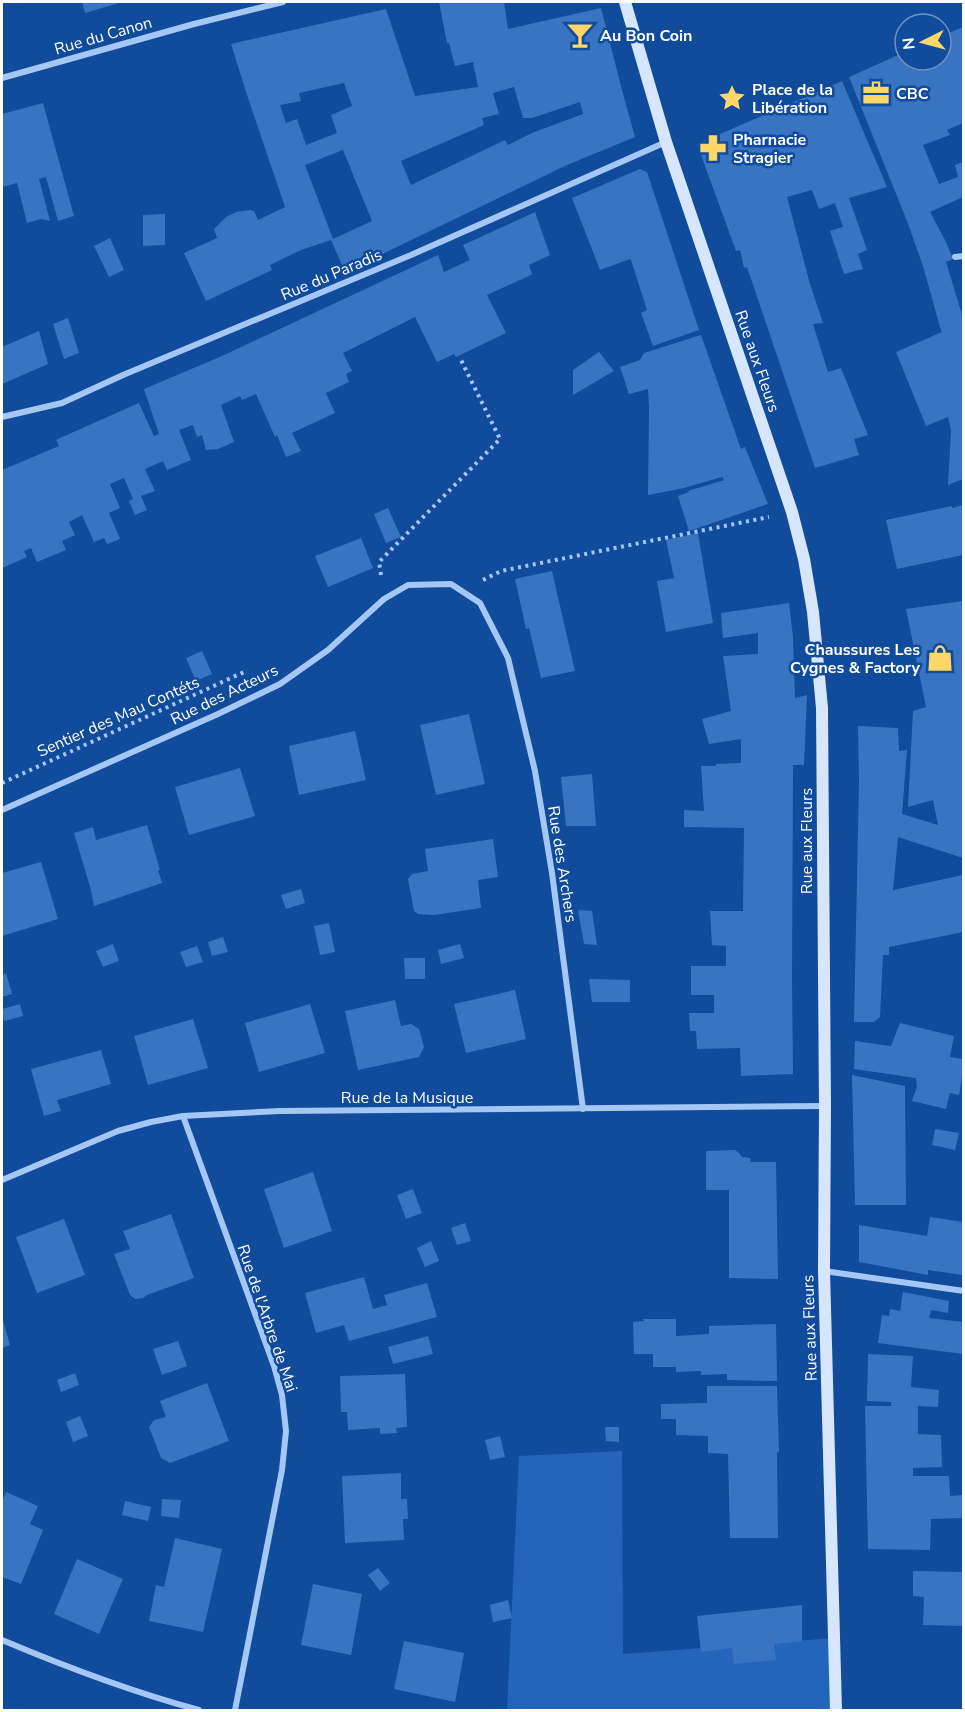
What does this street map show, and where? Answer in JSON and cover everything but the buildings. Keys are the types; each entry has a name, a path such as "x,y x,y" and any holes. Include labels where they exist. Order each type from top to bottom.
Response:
{"main road":[{"name":"Rue aux Fleurs","path":"625,2 666,142 792,512 804,559 813,612 822,708 824,1271 836,1710"}],"street":[{"name":"Rue du Canon","path":"2,78 194,24 283,2"},
{"name":"Rue du Paradis","path":"2,417 62,404 123,375 411,255 666,142"},
{"path":"955,257 963,256"},
{"name":"Rue des Acteurs","path":"2,810 280,684 327,650 384,599 408,585 451,584 480,603 493,627"},
{"name":"Rue des Archers","path":"493,627 508,658 535,771 552,873 584,1109"},
{"name":"Rue de la Musique","path":"2,1180 118,1131 183,1116 280,1111 825,1106"},
{"name":"Rue de l'Arbre de Mai","path":"183,1116 274,1365 282,1395 286,1431 282,1470 235,1710"},
{"path":"824,1271 963,1291"},
{"path":"2,1640 43,1658 143,1695 199,1710"}],"path":[{"path":"384,599 379,562 500,439 460,358"},
{"path":"461,591 501,571 792,512"},
{"name":"Sentier des Mau Contéts","path":"2,783 244,672"}],"shaded area":[{"path":"622,1451 623,1654 834,1638 836,1710 507,1710 519,1456"}],"place":[{"name":"Au Bon Coin","path":"580,35"},
{"name":"CBC","path":"876,93"},
{"name":"Place de la Libération","path":"732,98"},
{"name":"Pharnacie Stragier","path":"713,148"},
{"name":"Chaussures Les Cygnes & Factory","path":"940,658"}]}
